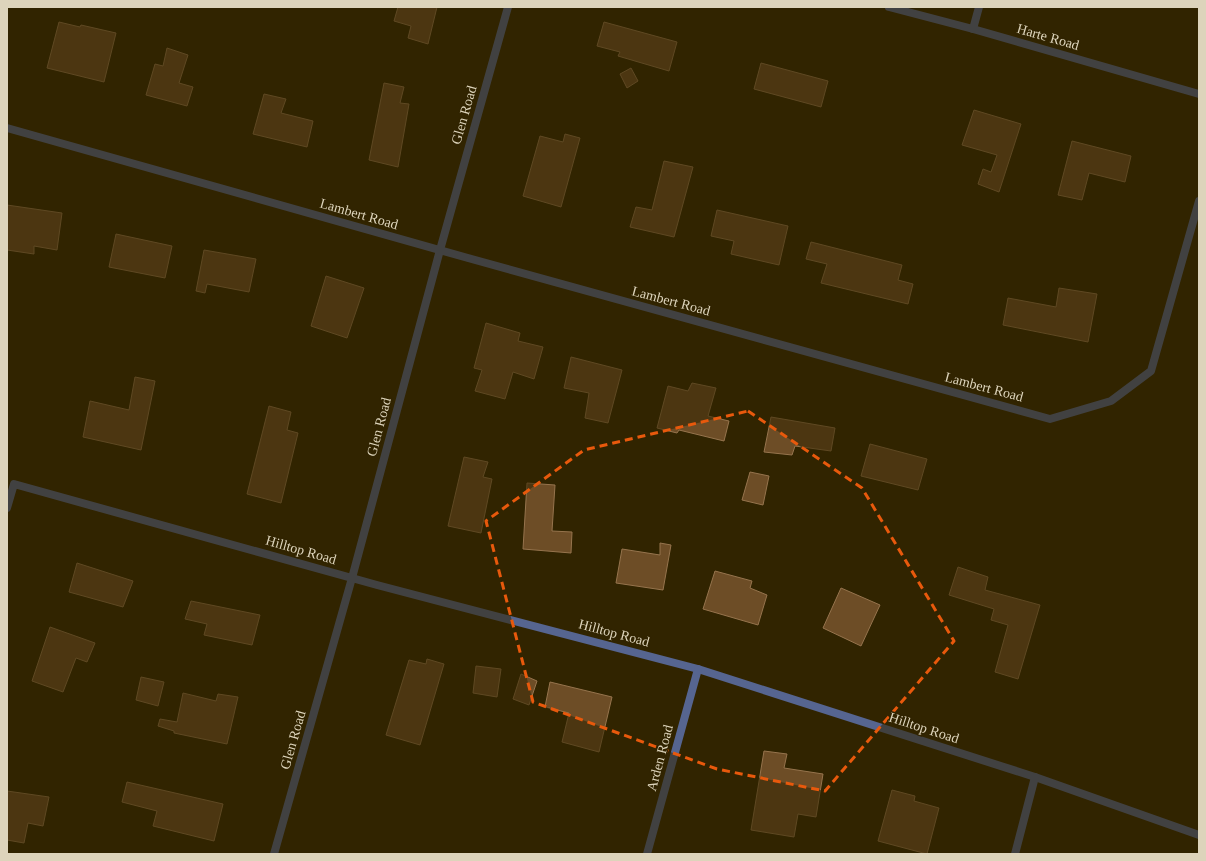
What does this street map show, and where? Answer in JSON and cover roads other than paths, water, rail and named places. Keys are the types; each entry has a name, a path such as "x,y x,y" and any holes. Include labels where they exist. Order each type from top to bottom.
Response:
{"street":[{"name":"Glen Road","path":"274,854 352,578 440,250 508,7"},
{"name":"Harte Road","path":"889,7 973,29 1199,94"},
{"path":"973,29 979,7"},
{"name":"Lambert Road","path":"7,128 1050,419 1111,401 1151,371 1199,201"},
{"name":"Hilltop Road","path":"7,508 14,484 352,578 698,669 1035,777 1199,835"},
{"name":"Arden Road","path":"647,854 698,669"},
{"path":"1015,854 1035,777"}]}
